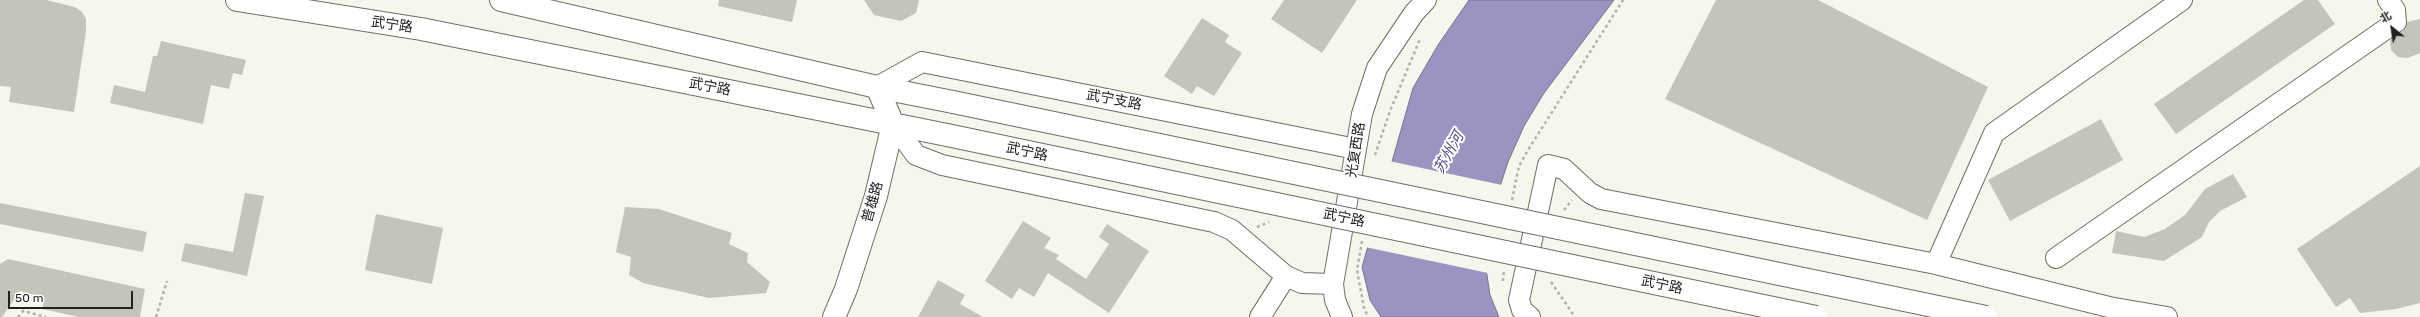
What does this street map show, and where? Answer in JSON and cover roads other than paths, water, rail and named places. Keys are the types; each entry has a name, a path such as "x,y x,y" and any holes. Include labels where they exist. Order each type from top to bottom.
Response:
{"main road":[{"name":"武宁路","path":"237,0 313,7 947,135 1816,317"},
{"path":"501,0 877,87 1986,317"},
{"path":"877,87 893,124"},
{"name":"普雄路","path":"834,317 846,289 876,196 893,124"}],"street":[{"name":"光复西路","path":"1342,317 1335,300 1334,284 1362,114 1377,68 1410,18 1426,0"},
{"path":"1936,264 1994,133 2182,0"},
{"path":"2056,258 2396,22 2395,10 2388,0"},
{"name":"武宁支路","path":"877,87 922,62 1356,149"},
{"path":"893,124 916,155 942,165 1222,225 1238,235 1286,276 1302,283 1334,284"},
{"path":"1530,317 1522,310 1519,300 1548,165 1564,169 1590,194 1601,199 1936,264 2109,307 2167,317"},
{"path":"1260,317 1286,276"}],"water":[{"name":"苏州河","path":"1469,0 1614,0 1544,93 1524,126 1508,162 1490,217 1485,262 1490,295 1499,317 1381,317 1370,300 1362,267 1413,88 1438,45"}]}
